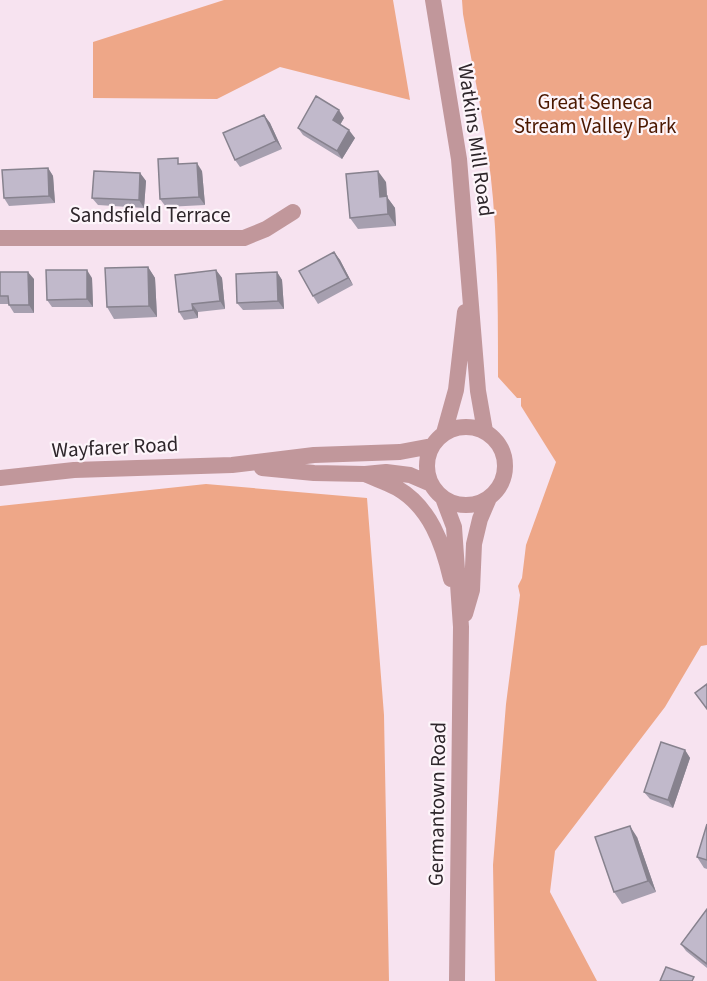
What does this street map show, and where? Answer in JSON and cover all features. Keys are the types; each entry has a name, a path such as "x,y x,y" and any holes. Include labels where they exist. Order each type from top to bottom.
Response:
{"street":[{"name":"Watkins Mill Road","path":"433,0 459,159 468,287 475,340 478,391 485,432"},
{"name":"Sandsfield Terrace","path":"0,238 244,238 266,229 293,212"},
{"name":"Watkins Mill Road","path":"444,433 456,390 468,287"},
{"path":"464,426 485,432 499,445 505,464 504,477 498,489 489,498 477,504 465,505 443,498 431,484 427,471 427,458 432,446 444,433 464,426"},
{"name":"Wayfarer Road","path":"0,478 74,470 232,465 314,455 400,452 432,446"},
{"name":"Wayfarer Road","path":"232,465 314,473 386,472 410,475 431,484"},
{"path":"365,474 397,488 419,505 439,536 461,627"},
{"name":"Germantown Road","path":"443,498 454,527 461,627 457,981"},
{"name":"Germantown Road","path":"461,627 472,590 474,544 480,519 489,498"}],"green space":[{"path":"224,0 393,0 410,100 280,67 217,99 93,98 93,42"},
{"name":"Great Seneca Stream Valley Park","path":"462,0 707,0 707,645 701,646 665,707 555,851 550,892 597,981 495,981 493,865 506,704 520,595 518,586 522,578 526,545 556,462 521,406 521,398 517,398 498,377 497,265 491,176"},
{"path":"206,484 367,498 384,715 389,981 0,981 0,506"}],"building":[{"path":"316,96 339,110 333,120 349,130 337,151 298,128"},
{"path":"264,115 276,141 235,160 223,133"},
{"path":"178,158 178,164 197,163 199,197 160,199 158,159"},
{"path":"48,168 49,196 4,198 2,170"},
{"path":"94,171 140,173 139,200 92,198"},
{"path":"378,171 380,197 387,196 388,214 350,218 346,174"},
{"path":"334,252 348,278 313,296 299,271"},
{"path":"148,267 149,306 107,307 105,268"},
{"path":"46,270 87,270 87,299 47,300"},
{"path":"216,270 220,301 192,304 193,310 179,312 175,275"},
{"path":"0,272 28,272 29,305 9,305 8,296 0,296"},
{"path":"277,272 278,301 237,303 236,274"},
{"path":"707,684 707,709 695,693"},
{"path":"661,742 685,750 668,800 644,792"},
{"path":"707,824 707,860 697,857"},
{"path":"630,826 648,881 614,892 595,837"},
{"path":"707,909 707,964 681,944"},
{"path":"666,967 694,977 692,981 660,981"}]}
